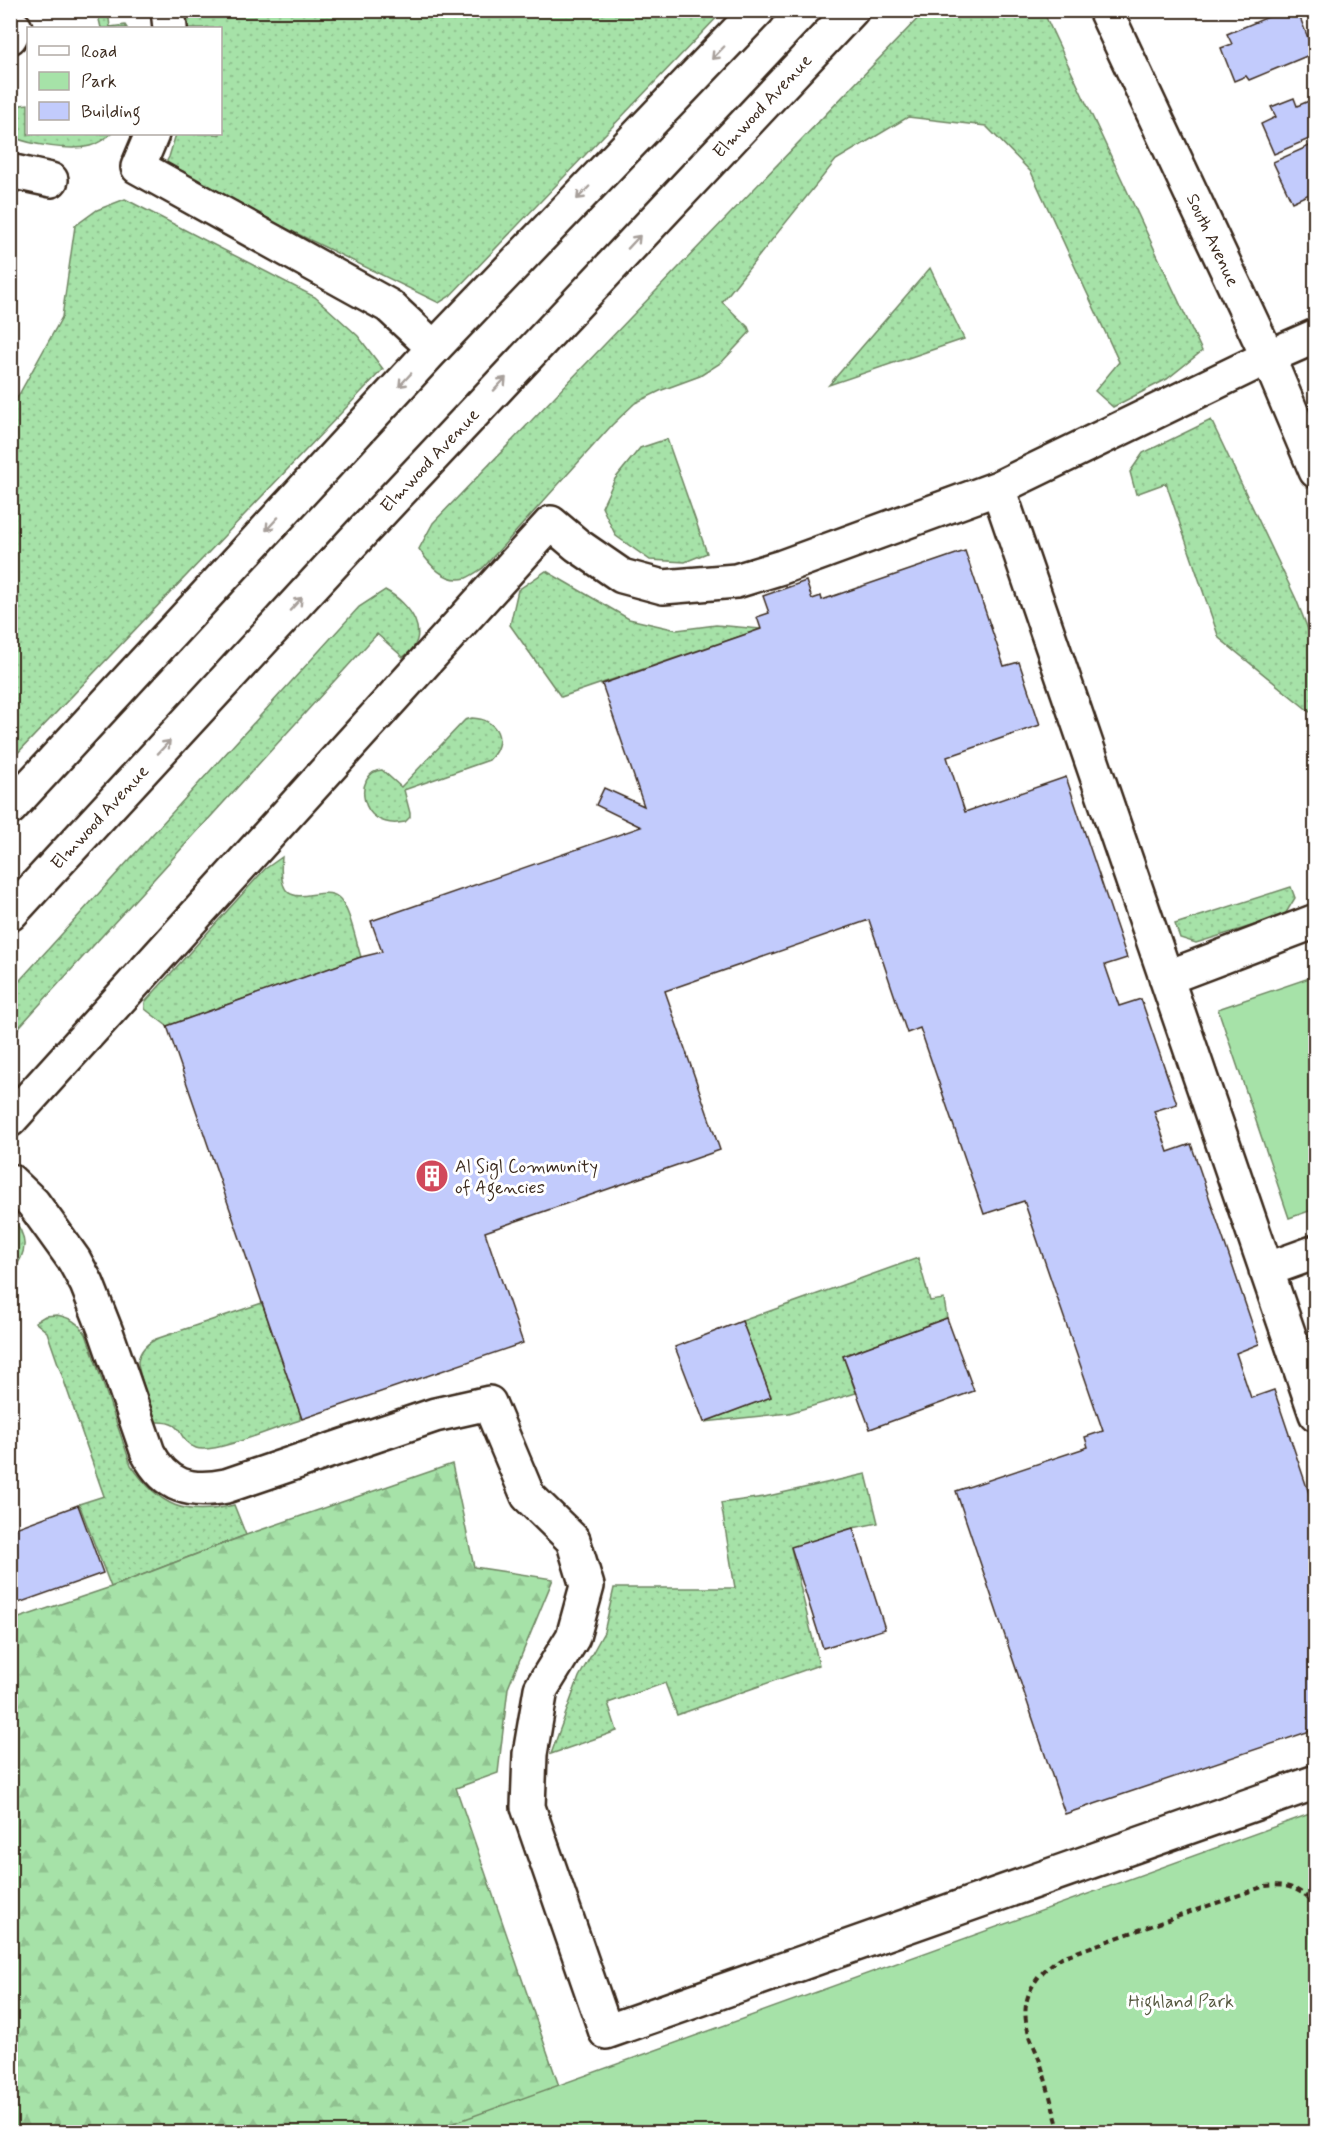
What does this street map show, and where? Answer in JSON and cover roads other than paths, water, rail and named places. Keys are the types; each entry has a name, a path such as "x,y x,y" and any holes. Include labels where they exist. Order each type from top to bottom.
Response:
{"main road":[{"path":"168,10 170,27"},
{"path":"10,808 434,348 758,10"},
{"name":"Elmwood Avenue","path":"10,914 362,532 852,10"},
{"name":"South Avenue","path":"1105,10 1268,357 1316,471"},
{"path":"152,135 138,167 390,306 434,348"},
{"path":"10,171 51,180"},
{"path":"10,1120 551,523 577,545 622,576 663,587 736,581 782,567 998,488 1316,336"},
{"path":"998,488 1316,1414"},
{"path":"1166,978 1316,921"},
{"path":"10,1181 33,1203 74,1260 87,1284 106,1332 148,1453 154,1466 177,1484 200,1489 226,1486 435,1415 489,1403 528,1496 573,1540 587,1586 573,1637 541,1689 530,1754 528,1807 606,2032 1316,1782"},
{"path":"1266,1270 1316,1252"}],"place":[{"name":"Al Sigl Community of Agencies","path":"432,1176"}],"park label":[{"name":"Highland Park","path":"1181,2001"}]}
